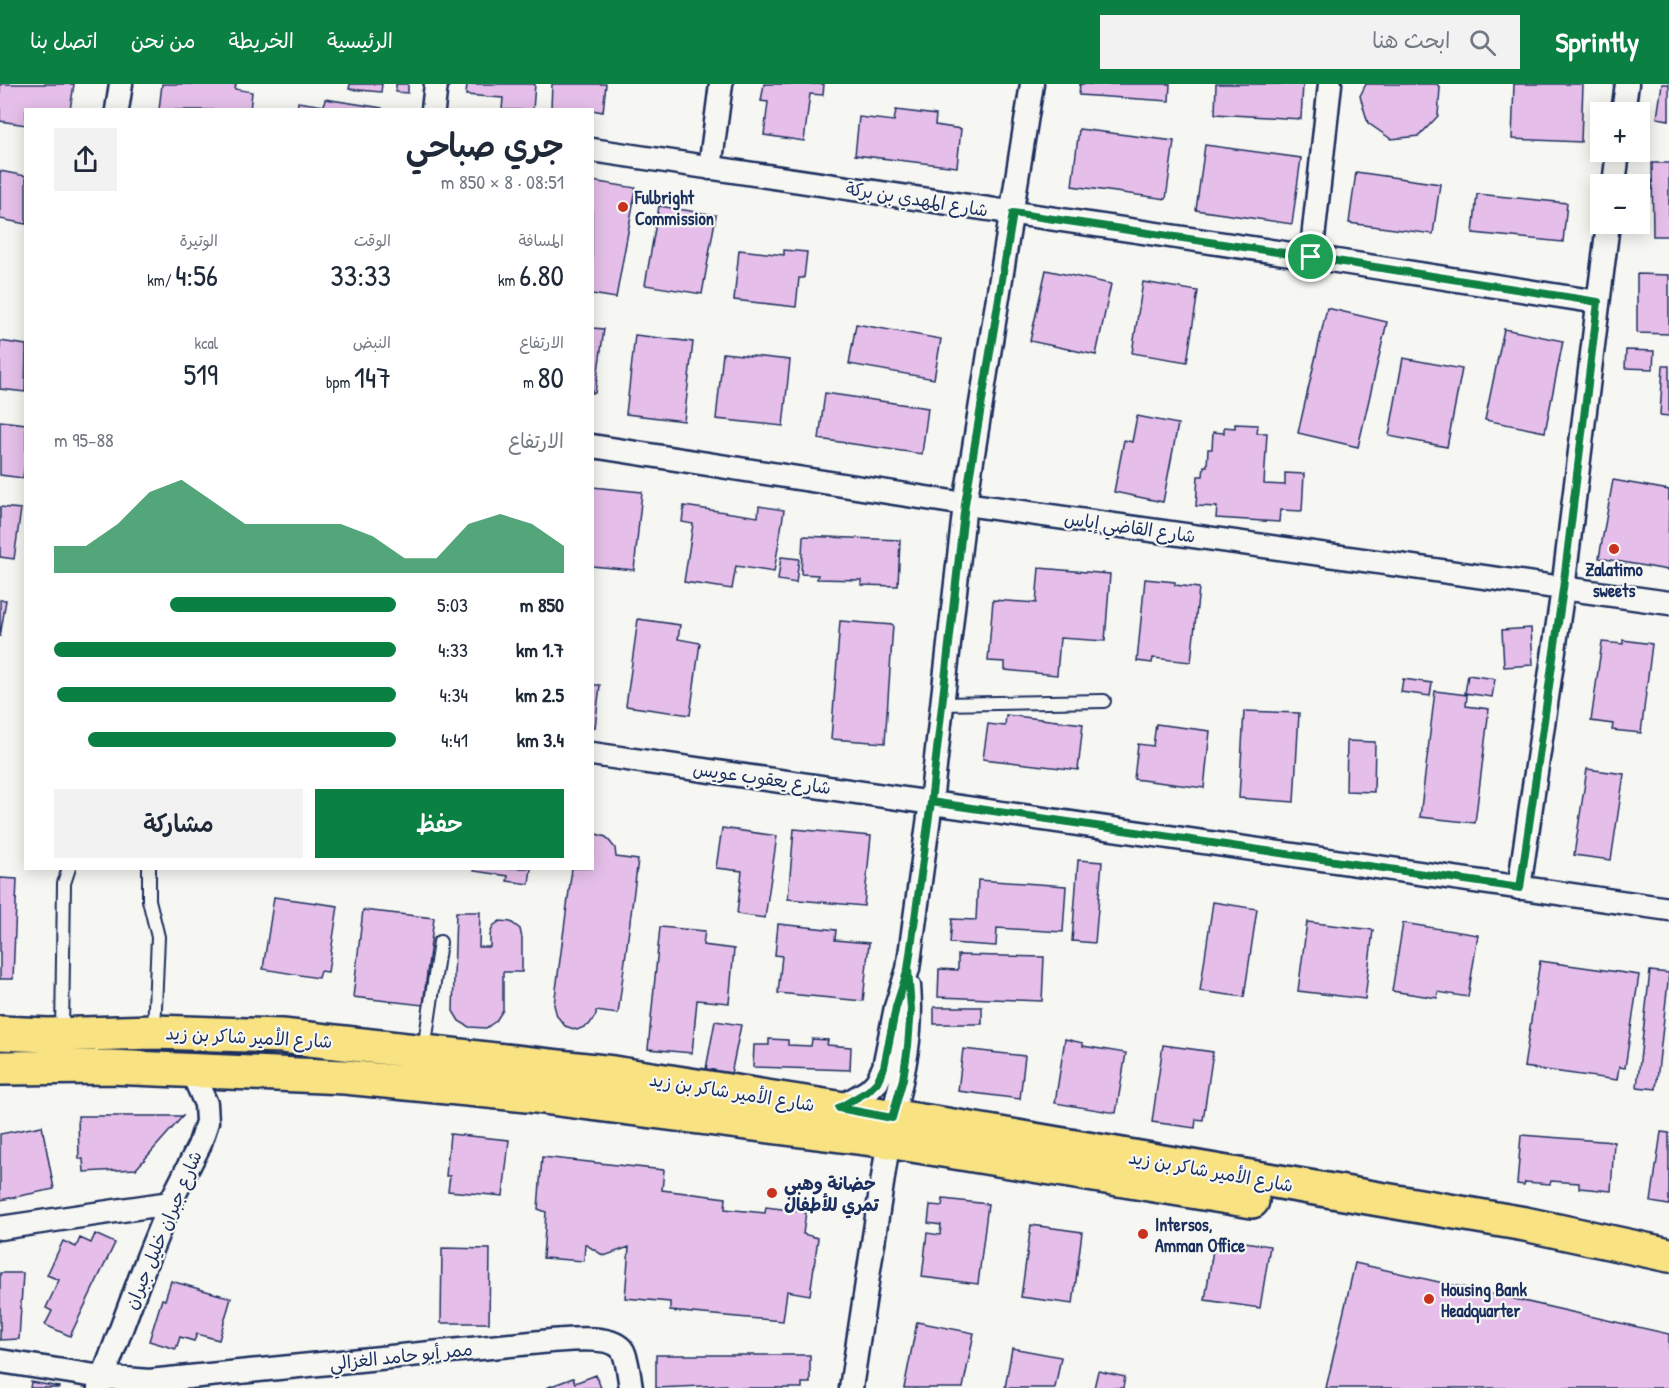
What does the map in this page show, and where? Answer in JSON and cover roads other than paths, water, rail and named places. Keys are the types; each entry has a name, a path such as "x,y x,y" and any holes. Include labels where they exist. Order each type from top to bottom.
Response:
{"main road":[{"name":"شارع الأمير شاكر بن زيد","path":"0,1033 154,1032 282,1036 613,1073 839,1108 890,1130 958,1127 1525,1224 1669,1255"},
{"name":"شارع الأمير شاكر بن زيد","path":"0,1068 109,1067 345,1077 890,1130 1523,1245 1669,1279"}],"street":[{"path":"117,108 121,84"},
{"path":"433,108 436,84"},
{"path":"710,168 721,84"},
{"path":"839,1108 868,1091 877,1082 884,1067 896,1007 908,969 931,802 965,504 1032,84"},
{"path":"1311,257 1330,84"},
{"path":"1624,102 1627,84"},
{"name":"شارع المهدي بن بركة","path":"594,150 1598,302"},
{"path":"1520,888 1563,589 1607,234"},
{"name":"شارع القاضي إياس","path":"594,446 965,504 1669,603"},
{"name":"شارع يعقوب عويس","path":"594,754 1669,909"},
{"path":"851,1388 890,1130 903,1079 908,1046 911,1009 908,969"},
{"name":"شارع جبران خليل جبران","path":"101,1383 170,1203 199,1146 207,1122 206,1104 192,1072"},
{"path":"0,1228 170,1203"},
{"name":"ممر أبو حامد الغزالي","path":"101,1383 149,1381 539,1342 593,1339 615,1345 622,1351 631,1388"},
{"path":"0,1361 101,1383"}],"lane":[{"path":"941,704 1104,701"},
{"path":"62,1034 64,883 68,870"},
{"path":"149,870 149,900 158,937 154,1032"},
{"path":"424,1051 440,942"}],"place":[{"name":"Fulbright Commission","path":"623,207"},
{"name":"Zalatimo sweets","path":"1614,549"},
{"name":"حضانة وهبي تمري للأطفال","path":"772,1193"},
{"name":"Intersos, Amman Office","path":"1143,1234"},
{"name":"Housing Bank Headquarter","path":"1429,1299"}]}
